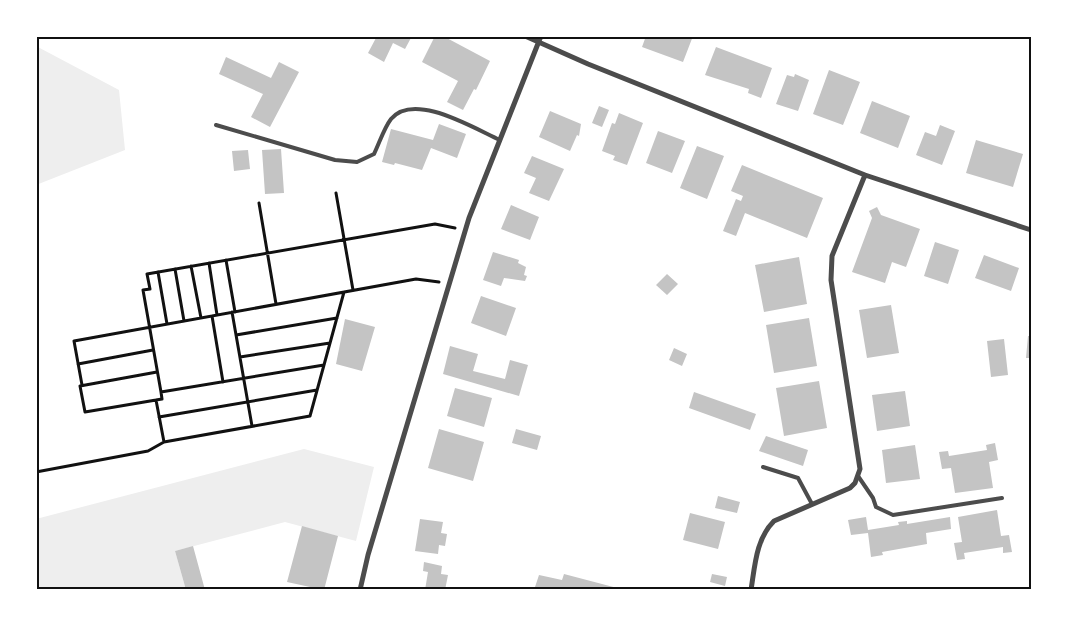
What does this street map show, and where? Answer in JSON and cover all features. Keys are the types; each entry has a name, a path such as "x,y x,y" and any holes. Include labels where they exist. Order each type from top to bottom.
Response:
{"street":[{"path":"525,36 538,43 865,175 1031,230"},
{"path":"360,590 368,555 465,230 541,36"},
{"path":"751,590 758,547 767,528 774,521 850,488 858,476 860,463 831,280 832,256 865,175"}],"lane":[{"path":"216,125 335,160 357,162 374,154 392,118 406,110 429,108 500,140"},
{"path":"763,467 798,478 812,504"},
{"path":"858,476 873,498 876,507 893,515 1002,498"}],"path":[{"path":"336,193 353,290"},
{"path":"259,203 276,304"},
{"path":"450,283 416,279 353,290 344,292 149,327 74,341 85,412 162,399 153,350 149,327 143,290 150,289 147,274 435,224 465,230"},
{"path":"226,260 236,335 252,426"},
{"path":"208,263 217,315"},
{"path":"192,266 201,318"},
{"path":"175,269 184,321"},
{"path":"158,272 167,324"},
{"path":"36,472 148,451 164,442 310,416 344,292"},
{"path":"212,316 223,382"},
{"path":"236,335 337,318"},
{"path":"240,357 330,343"},
{"path":"78,364 153,350"},
{"path":"161,392 324,365"},
{"path":"82,386 157,372"},
{"path":"159,418 317,390"},
{"path":"156,400 164,442"}],"shaded area":[{"path":"36,46 119,90 125,150 36,185"},
{"path":"304,449 374,467 356,541 285,522 175,551 186,590 36,590 36,519"}],"building":[{"path":"377,36 412,36 405,49 393,43 384,62 368,53"},
{"path":"435,36 443,36 490,61 476,90 474,89 463,110 447,102 458,81 422,62"},
{"path":"646,36 693,36 683,62 642,47"},
{"path":"716,47 772,68 761,98 748,93 749,89 705,75"},
{"path":"226,57 271,78 279,62 299,72 270,127 251,117 263,94 219,74"},
{"path":"829,70 860,82 843,125 813,114"},
{"path":"795,74 809,80 798,111 776,104 787,75 794,77"},
{"path":"872,101 910,116 898,148 860,133"},
{"path":"599,106 609,110 602,127 592,123"},
{"path":"550,111 581,124 579,136 577,135 570,151 539,137"},
{"path":"619,113 643,123 627,165 613,160 615,156 602,151 612,123 615,124"},
{"path":"439,124 466,134 457,158 431,148 422,170 395,163 394,165 382,162 391,129 433,140"},
{"path":"940,125 955,131 942,165 916,155 925,132 936,136"},
{"path":"658,131 685,141 672,173 646,163"},
{"path":"976,140 1023,154 1013,187 966,173"},
{"path":"697,146 724,156 707,199 680,188"},
{"path":"281,149 284,193 265,194 262,150"},
{"path":"248,150 250,169 234,171 232,151"},
{"path":"532,156 564,169 549,201 529,193 536,178 524,173"},
{"path":"742,165 823,198 807,238 745,213 736,236 723,231 736,199 741,201 743,196 731,191"},
{"path":"511,205 539,217 530,240 501,229"},
{"path":"877,207 881,215 920,229 906,267 892,262 885,283 852,272 872,218 869,211"},
{"path":"935,242 959,250 948,284 924,276"},
{"path":"493,252 519,260 518,263 526,267 524,275 527,276 525,281 504,278 501,286 483,280"},
{"path":"984,255 1019,268 1011,291 975,278"},
{"path":"799,257 807,304 764,312 755,265"},
{"path":"667,274 678,284 667,295 656,285"},
{"path":"481,296 516,308 506,336 471,323"},
{"path":"891,305 899,353 867,358 859,310"},
{"path":"809,318 817,366 774,373 766,325"},
{"path":"345,319 375,327 362,371 336,364"},
{"path":"1028,336 1031,336 1031,358 1026,358"},
{"path":"1004,339 1008,375 991,377 987,341"},
{"path":"450,346 478,354 473,371 505,379 510,360 528,365 519,396 443,374"},
{"path":"674,348 687,354 682,366 669,360"},
{"path":"819,381 827,428 784,436 776,388"},
{"path":"455,388 492,398 484,427 447,416"},
{"path":"905,391 910,426 877,431 872,395"},
{"path":"694,392 756,414 750,430 689,408"},
{"path":"439,429 484,442 473,481 428,468"},
{"path":"516,429 541,436 537,450 512,443"},
{"path":"766,436 808,450 803,466 759,451"},
{"path":"995,443 998,460 989,462 993,488 955,493 951,468 942,469 939,452 948,451 949,456 987,450 986,445"},
{"path":"915,445 920,479 886,483 882,450"},
{"path":"718,496 740,502 737,513 715,508"},
{"path":"997,510 1001,536 1009,535 1012,552 1003,553 1003,547 964,553 965,559 957,560 954,543 962,542 958,517"},
{"path":"690,513 725,522 718,549 683,540"},
{"path":"866,517 868,530 899,525 898,522 907,521 907,524 950,517 951,529 926,533 927,544 882,552 883,555 871,557 868,533 851,535 848,520"},
{"path":"420,519 443,522 441,533 447,534 445,546 439,545 438,554 415,551"},
{"path":"302,526 338,536 324,590 287,582"},
{"path":"193,546 205,590 186,590 175,551"},
{"path":"424,562 442,566 441,574 448,575 445,590 425,590 428,572 423,571"},
{"path":"564,574 621,590 534,590 539,575 562,580"},
{"path":"712,574 727,577 725,586 710,582"}]}
